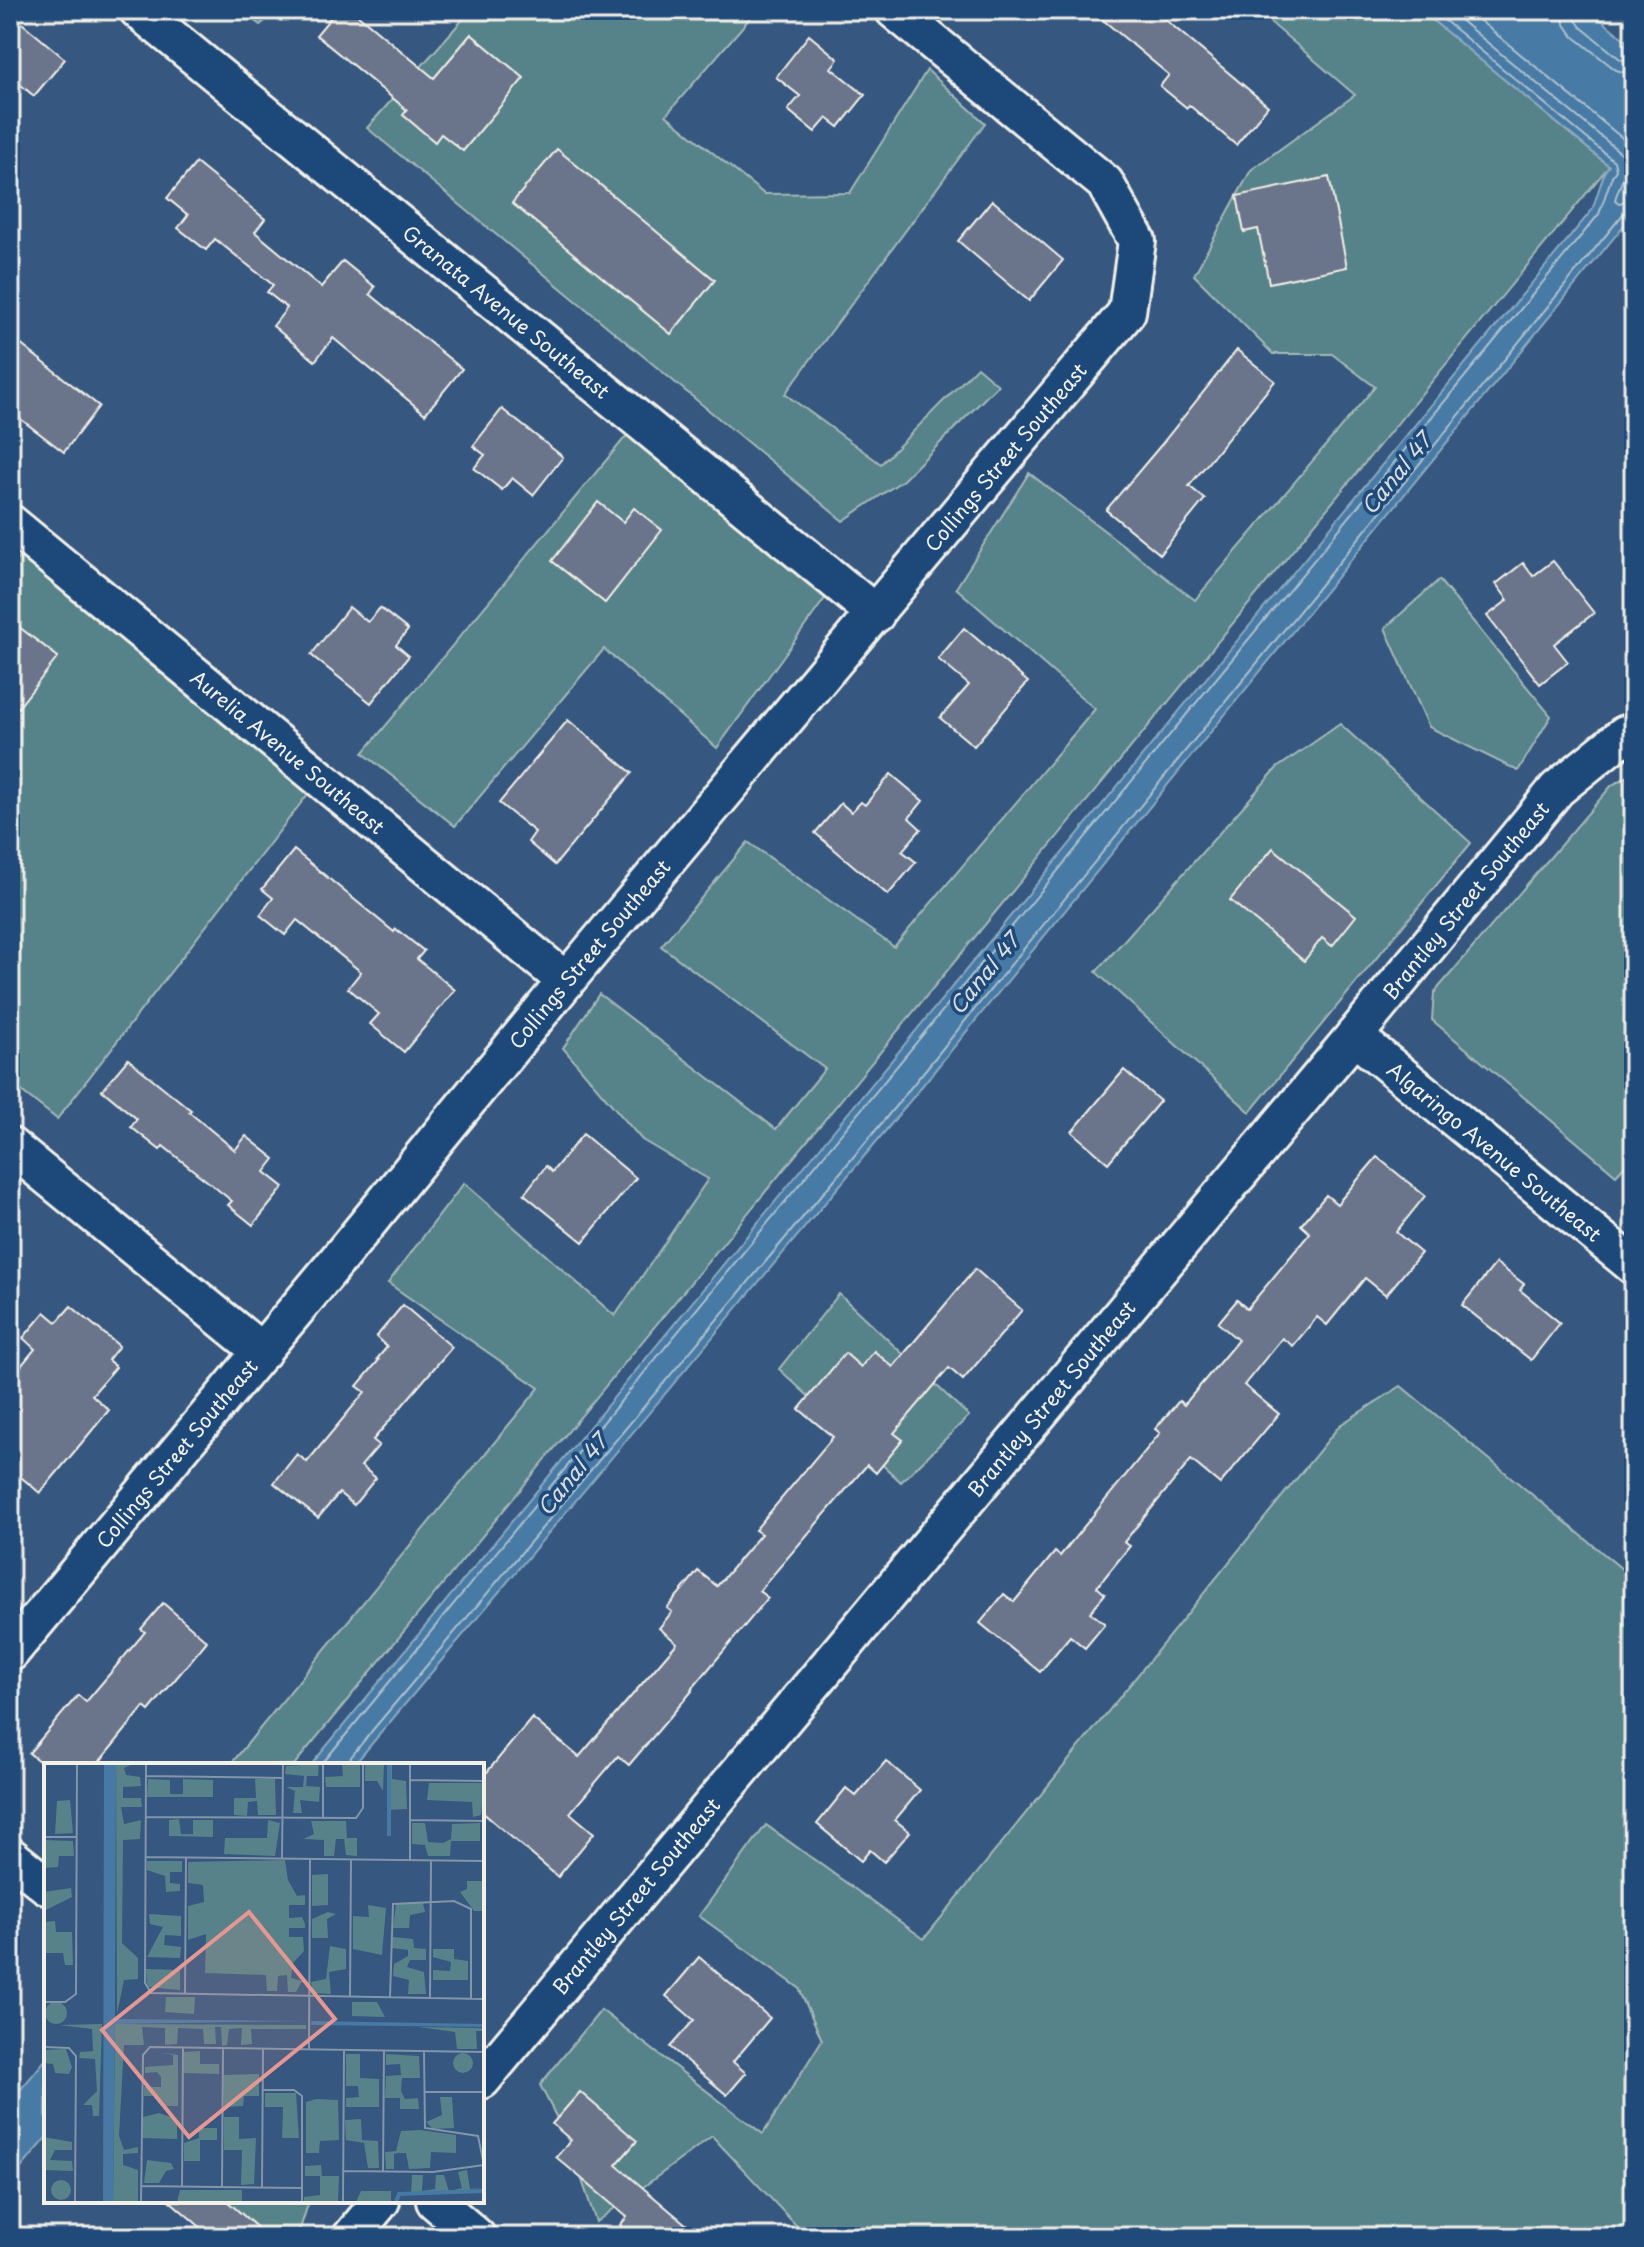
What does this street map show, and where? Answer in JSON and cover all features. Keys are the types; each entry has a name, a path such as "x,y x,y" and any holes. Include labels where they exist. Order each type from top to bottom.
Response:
{"street":[{"name":"Granata Avenue Southeast","path":"138,10 876,614"},
{"name":"Collings Street Southeast","path":"10,1653 566,981 1127,312 1137,241 1105,183 894,10"},
{"name":"Aurelia Avenue Southeast","path":"10,523 566,981"},
{"name":"Brantley Street Southeast","path":"484,2078 1557,789 1625,734 1634,732"},
{"name":"Algaringo Avenue Southeast","path":"1354,1036 1634,1266"},
{"path":"10,1146 262,1352"},
{"path":"10,1856 44,1883"},
{"path":"351,2237 379,2203"},
{"path":"437,2203 477,2237"}],"green space":[{"path":"240,10 278,10 260,25"},
{"path":"471,10 757,10 666,115 764,194 850,193 927,70 985,123 785,394 881,464 977,367 998,385 903,480 843,521 367,128"},
{"path":"1256,10 1420,10 1609,166 296,1763 232,1763 539,1388 388,1283 464,1183 615,1316 708,1179 642,1140 563,1048 599,994 776,1129 825,1069 661,946 748,842 894,947 1095,709 956,588 1029,473 1195,600 1375,387 1332,354 1273,354 1194,275 1251,170 1355,95"},
{"path":"628,434 826,597 717,748 604,649 455,826 363,753"},
{"path":"21,555 308,794 57,1119 10,1082 10,568"},
{"path":"1439,580 1551,716 1518,771 1429,727 1385,628"},
{"path":"1340,724 1471,843 1250,1112 1096,972 1277,768"},
{"path":"1634,773 1634,1155 1616,1175 1432,1020 1434,993 1612,785"},
{"path":"839,1294 969,1416 901,1482 779,1369"},
{"path":"1401,1386 1634,1579 1634,2237 807,2237 712,2136 596,2222 570,2144 540,2085 601,2010 763,2134 822,2040 799,1988 699,1916 766,1825 924,1939 1340,1425"},
{"path":"186,2203 308,2203 300,2229 282,2237 220,2237"},
{"path":"404,2226 429,2228 442,2237 395,2237"}],"water":[{"name":"Canal 47","path":"1420,10 1589,10 1634,47 1634,213 887,1129 356,1763 313,1763 1592,210 1609,166"},
{"path":"44,2061 44,2141 10,2181 10,2102"}],"building":[{"path":"337,10 352,10 434,78 471,34 524,78 463,151 441,134 435,142 403,115 407,110 316,35"},
{"path":"1091,10 1154,10 1268,106 1236,145 1189,105 1187,108 1160,86 1169,75"},
{"path":"10,13 65,59 34,96 10,76"},
{"path":"809,35 838,59 831,68 865,95 839,127 827,118 815,132 788,110 800,96 776,77"},
{"path":"557,149 715,280 671,334 512,203"},
{"path":"196,163 265,219 255,232 321,287 343,261 375,287 370,294 462,369 425,414 333,338 315,361 273,326 287,308 267,292 273,285 215,239 206,250 178,228 188,215 167,198"},
{"path":"1329,177 1347,267 1269,283 1258,229 1244,232 1237,196"},
{"path":"992,200 1063,260 1029,301 958,241"},
{"path":"10,336 99,406 64,452 10,411"},
{"path":"1237,350 1275,381 1189,486 1205,499 1160,554 1106,510"},
{"path":"502,409 563,457 533,495 512,478 502,490 474,468 485,455 473,446"},
{"path":"598,502 623,522 634,508 662,530 605,603 552,561"},
{"path":"1553,561 1594,613 1554,644 1568,662 1540,684 1487,616 1508,600 1496,584 1523,563 1533,576"},
{"path":"349,607 368,622 380,608 408,630 396,645 409,656 371,703 311,655"},
{"path":"10,620 58,657 10,718"},
{"path":"964,628 1028,682 974,746 940,718 969,685 938,659"},
{"path":"568,720 632,773 555,865 528,842 535,832 499,803"},
{"path":"891,774 923,801 909,818 921,829 902,851 916,862 888,895 815,833 841,803 851,812 861,802 865,805"},
{"path":"1273,848 1356,916 1332,946 1322,938 1304,961 1230,900"},
{"path":"294,850 394,932 396,929 424,951 417,959 455,990 404,1052 370,1024 379,1014 348,988 361,972 297,920 285,935 260,915 273,898 262,889"},
{"path":"128,1059 235,1150 246,1136 275,1159 265,1172 284,1187 253,1225 228,1205 232,1201 163,1146 160,1150 131,1127 137,1119 102,1090"},
{"path":"1124,1070 1160,1101 1108,1163 1072,1132"},
{"path":"583,1134 636,1178 583,1242 524,1194 546,1166 552,1172"},
{"path":"1377,1157 1425,1196 1396,1232 1421,1253 1386,1295 1365,1278 1327,1325 1317,1317 1293,1346 1282,1338 1244,1385 1279,1414 1220,1484 1191,1460 1124,1542 1130,1546 1097,1587 1105,1594 1090,1612 1105,1624 1085,1648 1070,1636 1040,1672 980,1623 1004,1594 1014,1602 1055,1552 1060,1556 1160,1433 1155,1429 1179,1401 1184,1405 1238,1340 1218,1323 1237,1300 1247,1309 1310,1233 1301,1225 1326,1195 1337,1204"},
{"path":"1496,1263 1524,1284 1520,1290 1560,1323 1531,1360 1462,1305"},
{"path":"975,1269 1022,1310 963,1380 949,1368 894,1433 903,1440 876,1473 867,1465 759,1591 768,1598 629,1765 618,1756 570,1813 594,1833 558,1877 484,1814 484,1776 532,1718 579,1757 677,1643 659,1628 672,1612 667,1608 698,1571 717,1586 761,1534 755,1530 833,1437 799,1409 845,1353 861,1367 874,1351 893,1367"},
{"path":"403,1305 452,1347 373,1440 379,1445 361,1466 376,1478 354,1505 339,1493 318,1518 274,1483 297,1454 307,1462 365,1392 357,1386 387,1347 376,1337"},
{"path":"71,1306 119,1346 108,1360 116,1367 92,1395 109,1410 40,1493 10,1468 10,1379 35,1349 23,1338 45,1312 57,1322"},
{"path":"163,1603 207,1641 149,1711 144,1707 99,1763 44,1765 29,1753 78,1695 86,1702 145,1632 141,1629"},
{"path":"886,1761 920,1790 895,1820 910,1832 884,1862 870,1850 861,1861 817,1824 846,1788 856,1796"},
{"path":"699,1957 770,2018 733,2062 746,2073 727,2095 670,2047 694,2020 666,1996"},
{"path":"580,2092 637,2141 616,2165 701,2237 633,2237 620,2225 627,2217 556,2157 571,2140 552,2124"},
{"path":"172,2203 229,2203 268,2237 212,2237"}]}
